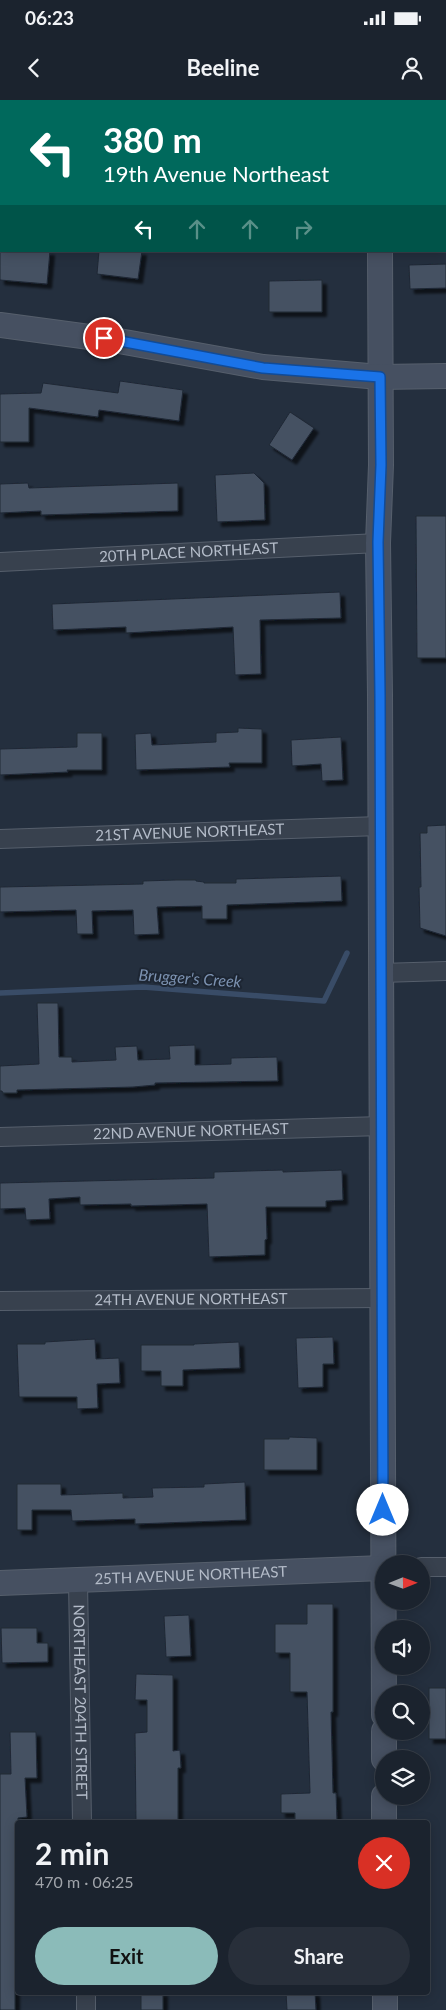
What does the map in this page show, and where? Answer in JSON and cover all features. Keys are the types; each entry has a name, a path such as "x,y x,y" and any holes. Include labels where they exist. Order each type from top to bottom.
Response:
{"main road":[{"path":"380,252 381,465 378,542 383,1555"},
{"path":"0,325 119,340 263,368 380,377 446,376"},
{"name":"25TH AVENUE NORTHEAST","path":"0,1583 375,1568"},
{"path":"383,1610 384,1685"},
{"path":"384,1805 384,1820"},
{"path":"385,1995 385,2010"}],"street":[{"name":"20TH PLACE NORTHEAST","path":"0,562 378,542"},
{"name":"21ST AVENUE NORTHEAST","path":"0,838 380,826"},
{"path":"381,973 446,971"},
{"name":"22ND AVENUE NORTHEAST","path":"0,1137 382,1126"},
{"name":"24TH AVENUE NORTHEAST","path":"0,1301 381,1298"},
{"path":"430,1567 446,1567"},
{"name":"NORTHEAST 204TH STREET","path":"78,1581 82,1820"},
{"path":"86,1995 86,2010"}],"building":[{"path":"0,252 50,252 47,284 0,280"},
{"path":"99,252 142,252 138,279 97,274"},
{"path":"446,264 446,288 410,289 409,265"},
{"path":"322,280 322,312 269,312 269,281"},
{"path":"120,381 183,390 179,421 99,410 98,417 29,408 29,442 0,442 0,394 41,393 43,383 118,393"},
{"path":"290,412 314,428 292,460 269,445"},
{"path":"254,473 264,483 265,520 217,522 215,475"},
{"path":"28,483 29,488 178,483 178,511 41,515 41,511 0,513 0,484"},
{"path":"416,516 446,516 446,658 417,658"},
{"path":"340,592 341,618 260,620 261,674 235,675 233,627 126,633 126,627 53,630 52,604"},
{"path":"238,728 262,729 262,763 229,763 230,767 136,770 135,734 151,733 152,745 216,742 216,733 238,732"},
{"path":"77,733 102,733 102,770 67,770 68,772 0,775 0,749 77,747"},
{"path":"341,737 343,780 322,781 321,764 292,766 291,740"},
{"path":"446,825 446,936 420,928 419,887 421,887 420,833 427,833 427,826"},
{"path":"341,876 342,901 227,905 227,919 202,919 202,906 157,907 159,934 134,935 133,910 92,911 93,934 77,934 76,910 0,912 0,887 143,884 143,881 176,880 196,880 204,883 236,883 236,879"},
{"path":"37,1003 58,1003 59,1057 72,1057 72,1062 116,1060 115,1047 137,1046 138,1060 170,1059 169,1046 195,1045 195,1065 231,1064 231,1058 277,1057 278,1081 155,1083 155,1085 133,1087 17,1090 17,1093 3,1093 0,1091 0,1066 39,1064"},
{"path":"283,1170 283,1172 342,1170 343,1200 326,1201 326,1207 266,1207 267,1239 265,1240 265,1255 209,1257 207,1204 80,1205 80,1197 49,1199 50,1219 26,1220 25,1208 0,1209 0,1183 214,1178 214,1172"},
{"path":"333,1337 334,1364 323,1364 323,1387 298,1388 296,1338"},
{"path":"95,1339 96,1359 119,1358 120,1383 97,1384 98,1408 77,1409 77,1397 19,1397 17,1344 45,1344 45,1342"},
{"path":"239,1342 240,1368 183,1370 183,1386 161,1386 161,1371 141,1371 141,1345 194,1345"},
{"path":"289,1437 317,1438 317,1470 264,1470 264,1439 289,1439"},
{"path":"245,1482 246,1520 135,1524 135,1519 72,1521 71,1510 32,1510 32,1530 17,1530 17,1484 61,1484 61,1495 123,1493 123,1498 153,1497 152,1488 204,1487 204,1484"},
{"path":"307,1604 333,1604 333,1712 331,1712 333,1793 336,1793 337,1820 295,1820 295,1813 281,1813 281,1794 310,1793 307,1692 290,1692 290,1653 275,1653 275,1624 307,1624"},
{"path":"189,1615 191,1656 166,1657 164,1616"},
{"path":"1,1628 37,1628 37,1643 48,1643 48,1662 2,1663"},
{"path":"136,1674 173,1675 173,1751 180,1750 181,1768 178,1768 178,1820 136,1820 135,1733 147,1732 147,1700 135,1700"},
{"path":"430,1688 446,1688 446,1739 430,1739"},
{"path":"10,1732 36,1732 37,1778 25,1778 27,1817 15,1820 15,2010 0,2010 0,1774 11,1774"},
{"path":"141,1995 163,1995 163,2010 141,2010"},
{"path":"286,1995 315,1995 316,2010 287,2010"}],"waterway":[{"name":"Brugger's Creek","path":"0,993 143,987 324,1001 347,953"}],"route":[{"path":"104,338 263,368 380,377 381,494 378,542 383,1510"}]}
